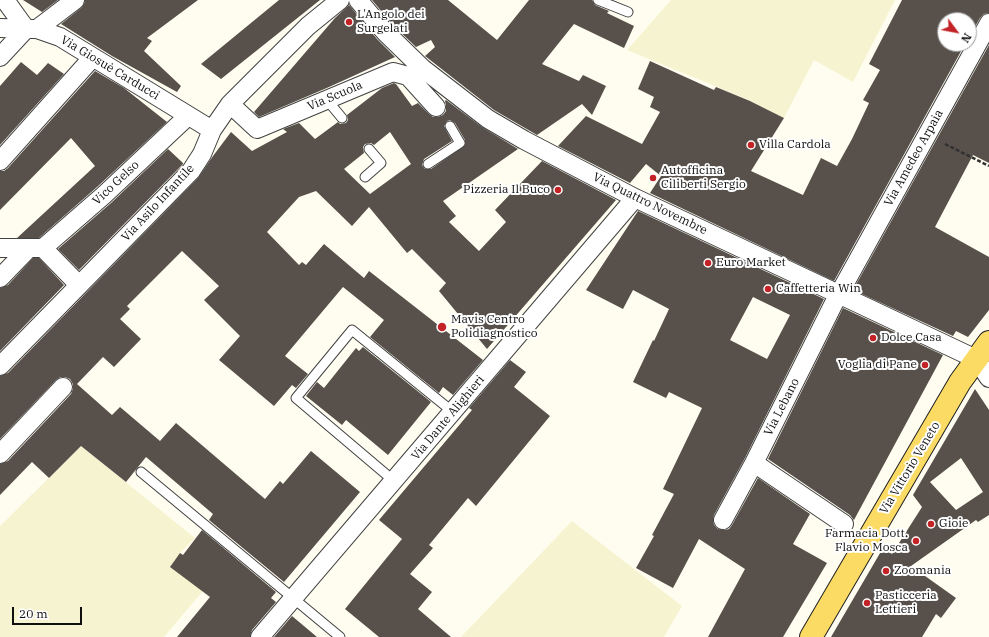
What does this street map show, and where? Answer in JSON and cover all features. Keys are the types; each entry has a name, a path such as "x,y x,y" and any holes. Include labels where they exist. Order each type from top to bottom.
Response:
{"main road":[{"name":"Via Vittorio Veneto","path":"811,637 960,382 983,350"}],"street":[{"path":"5,0 31,29"},
{"path":"0,57 31,29 75,0"},
{"name":"Via Asilo Infantile","path":"0,366 191,171 202,154 212,130 230,104 308,26 340,0"},
{"name":"Via Quattro Novembre","path":"358,0 385,32 422,68 488,119 524,140 635,198 840,294 983,350"},
{"name":"Via Amedeo Arpaia","path":"840,294 989,23"},
{"name":"Via Giosuè Carducci","path":"0,28 31,29 60,37 212,130"},
{"path":"0,161 93,57"},
{"name":"Via Scuola","path":"230,104 257,129 393,72 408,76 436,107"},
{"name":"Vico Gelso","path":"0,278 104,195 188,116"},
{"name":"Via Dante Alighieri","path":"260,637 635,198"},
{"path":"0,248 36,248 79,285"},
{"name":"Via Lebano","path":"723,520 754,463 840,294"},
{"path":"983,350 989,378"},
{"path":"1,451 63,387"},
{"path":"754,463 844,524"}],"lane":[{"path":"598,0 628,12"},
{"path":"327,100 342,118"},
{"path":"428,164 460,143 450,126"},
{"path":"364,176 381,163 369,149"},
{"path":"394,481 296,398 352,330 453,412"},
{"path":"141,472 340,637"}],"path":[{"path":"927,135 989,166"}],"shaded area":[{"path":"671,0 895,0 853,82 814,60 784,118 749,100 627,50"},
{"path":"81,446 195,538 180,553 203,591 164,637 0,637 0,526"},
{"path":"572,521 682,606 664,637 461,637"}],"building":[{"path":"23,0 58,0 42,12"},
{"path":"85,0 198,0 147,38 152,41 144,51 181,86 177,92 112,56 61,24 81,8"},
{"path":"279,0 320,0 221,79 201,64"},
{"path":"372,0 448,0 497,40 529,0 592,0 595,5 609,11 607,13 634,26 624,48 574,24 542,64 579,81 583,75 606,86 592,115 582,104 537,135 494,110 425,56 435,47 431,40 416,47 393,25"},
{"path":"902,0 989,0 989,13 984,14 977,23 977,12 937,12 937,52 961,52 834,281 650,193 661,176 646,164 630,183 558,146 586,116 642,144 660,112 650,107 654,97 638,89 650,61 714,90 716,87 750,101 784,118 751,171 803,195 821,158 837,166 852,139 869,103 863,100 880,70 869,64"},
{"path":"349,5 377,39 395,57 259,117 254,112 335,18"},
{"path":"989,45 989,163 973,155 935,227 989,257 989,310 968,337 956,331 953,336 853,290"},
{"path":"21,62 37,75 48,63 64,74 0,145 0,86"},
{"path":"95,71 124,88 167,122 39,238 17,238 95,166 71,138 0,210 0,171 4,171 8,168"},
{"path":"394,83 396,84 412,106 418,103 433,117 443,115 446,111 446,100 482,127 518,149 443,201 456,216 449,222 479,251 506,222 495,210 542,161 616,200 487,349 439,291 446,283 412,249 407,253 369,207 352,226 316,191 299,197 267,232 299,265 302,262 306,265 324,244 364,278 369,271 483,360 453,395 443,387 439,393 370,337 384,320 343,287 285,356 308,374 296,388 292,385 274,406 219,360 240,336 204,300 219,286 182,251 127,306 130,309 120,319 141,339 114,367 103,357 77,384 112,415 120,407 160,441 176,423 265,499 280,481 283,484 311,451 360,492 284,582 209,520 213,514 146,457 126,482 81,446 49,478 32,462 0,495 0,464 8,461 71,394 73,384 70,379 65,377 60,377 56,380 0,439 0,376 8,373 198,178 231,132 252,151 287,132 283,129 299,123 315,139 338,122 340,124 346,123 348,120 347,115 382,88","holes":["450,120 455,123 465,140 465,145 431,169 425,169 422,165 424,159 452,141 444,126 447,121","390,132 411,164 370,194 344,169 364,153 363,147 365,144 371,143 374,145"]},
{"path":"168,149 183,164 79,270 58,249 111,203"},
{"path":"638,211 824,299 745,458 714,515 713,520 714,525 718,529 729,529 758,478 810,514 793,544 827,563 783,637 708,637 745,569 699,539 673,588 636,568 654,536 652,535 674,494 663,489 702,408 669,392 666,398 633,382 669,309 633,290 623,309 586,290","holes":["753,297 790,315 767,359 730,340"]},
{"path":"33,258 39,258 64,285 0,351 0,288 8,285"},
{"path":"843,308 943,355 854,520 850,515 768,459"},
{"path":"363,347 431,402 388,455 346,420 342,425 306,396 317,382 324,388 356,348 359,351"},
{"path":"510,360 526,372 514,387 550,416 476,506 468,498 429,545 433,548 410,574 432,592 418,609 451,637 379,637 345,609 402,539 379,520 472,410 469,408"},
{"path":"975,389 989,410 989,515 978,522 976,520 911,566 956,598 941,618 936,614 922,637 831,637 883,548 892,554 922,507 913,495","holes":["961,458 983,492 956,510 930,482"]},
{"path":"202,530 276,592 271,598 276,602 252,630 250,637 177,637 210,597 170,567 180,553 183,555"},
{"path":"292,616 317,637 274,637"}],"place":[{"name":"L'Angolo dei Surgelati","path":"349,22"},
{"name":"Villa Cardola","path":"751,145"},
{"name":"Autofficina Ciliberti Sergio","path":"653,178"},
{"name":"Pizzeria Il Buco","path":"558,190"},
{"name":"Euro Market","path":"708,263"},
{"name":"Caffetteria Win","path":"768,289"},
{"name":"Mavis Centro Polidiagnostico","path":"442,327"},
{"name":"Dolce Casa","path":"873,338"},
{"name":"Voglia di Pane","path":"925,365"},
{"name":"Gioie","path":"931,524"},
{"name":"Farmacia Dott. Flavio Mosca","path":"916,541"},
{"name":"Zoomania","path":"886,571"},
{"name":"Pasticceria Lettieri","path":"867,603"}]}
